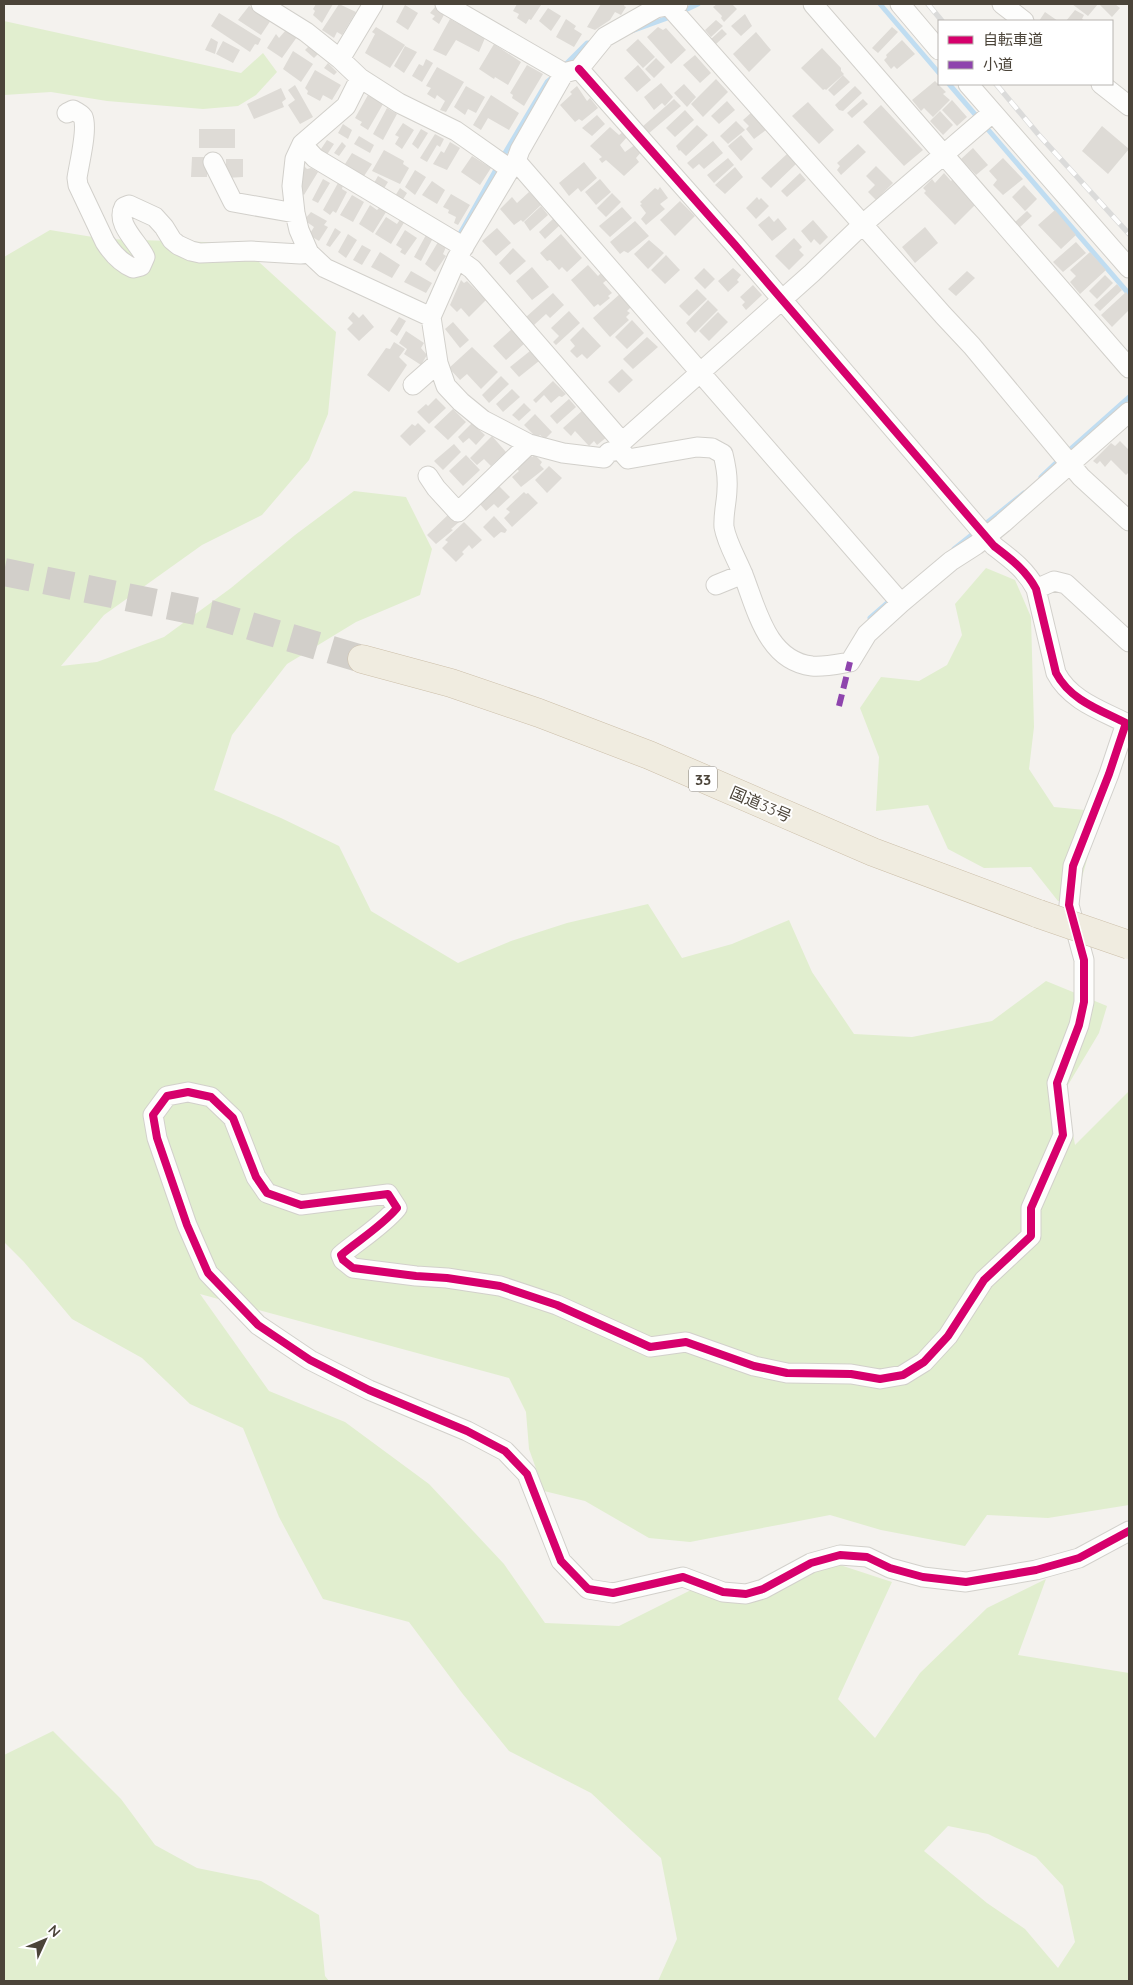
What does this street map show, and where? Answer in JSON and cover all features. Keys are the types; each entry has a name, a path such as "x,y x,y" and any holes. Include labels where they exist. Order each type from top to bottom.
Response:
{"highway":[{"name":"国道33号","path":"362,659 451,683 539,713 649,755 873,852 1039,914 1129,945"}],"street":[{"path":"261,4 306,32 360,78 400,103 456,131 513,165 700,371 900,603"},
{"path":"340,59 374,4"},
{"path":"444,4 572,71 781,299 994,546 1029,576 1036,589 1056,673 1061,684 1078,699 1128,724 1073,866 1069,906 1084,960 1084,1002 1057,1084 1063,1136 1031,1208 1031,1236 984,1280 948,1336 924,1362 903,1375 880,1379 851,1374 787,1373 754,1366 686,1342 650,1347 558,1305 500,1286 353,1268 343,1260 341,1254 376,1226 387,1220 397,1208 388,1194 302,1205 267,1193 256,1176 234,1118 211,1097 188,1092 167,1096 152,1114 157,1138 186,1225 208,1273 258,1324 310,1360 369,1390 468,1431 505,1451 527,1474 561,1561 588,1589 612,1593 683,1577 722,1592 746,1594 763,1589 811,1563 840,1555 866,1557 890,1568 923,1578 966,1582 1036,1570 1079,1558 1129,1531"},
{"path":"900,4 938,49"},
{"path":"1002,4 1023,20"},
{"path":"985,119 862,224 812,273 700,371 621,446 609,452 604,458 563,452 529,444 483,420 461,402 446,386 438,363 431,317 461,252 520,150 572,71 605,38 663,5 862,224 972,346 1081,477 1129,521"},
{"path":"822,7 944,155 1129,368"},
{"path":"360,78 346,106 302,144 295,159 292,186 299,230 309,253 325,268 431,317"},
{"path":"968,85 985,119 1129,268"},
{"path":"1102,85 1129,106"},
{"path":"67,113 73,110 79,112 83,118 84,129 77,178 78,184 105,242 125,265 133,268 141,266 145,258 140,247 123,223 121,212 124,207 129,205 154,217 164,227 172,240 191,251 200,253 251,250 309,253"},
{"path":"302,144 315,158 461,252 472,269 621,446 628,459 697,446 712,448 724,454 727,468 724,528 728,541 743,574 764,630 780,652 793,660 812,666 850,662 867,634 900,603 951,561 986,536 1129,412"},
{"path":"213,162 233,202 295,213"},
{"path":"413,386 438,363"},
{"path":"428,476 436,488 458,512 529,444"},
{"path":"716,586 743,574"},
{"path":"1036,589 1054,582 1066,584 1129,642"}],"green space":[{"path":"4,21 241,73 263,53 277,72 256,95 238,106 203,109 107,101 51,92 4,95"},
{"path":"50,230 105,239 238,243 336,332 328,414 309,460 262,515 202,545 104,615 61,666 97,662 164,637 231,588 295,535 354,491 406,497 432,549 420,595 356,622 287,664 232,735 214,790 281,818 339,846 371,911 458,963 511,941 567,923 648,904 682,958 732,944 789,920 812,972 854,1034 912,1037 992,1021 1046,981 1107,1006 1099,1033 1065,1090 1075,1145 1129,1091 1129,1505 1048,1518 987,1515 965,1546 881,1530 830,1515 690,1542 649,1538 585,1501 544,1491 529,1449 526,1412 509,1378 200,1294 269,1391 345,1422 429,1484 504,1564 545,1623 619,1626 705,1583 739,1590 837,1564 892,1582 838,1699 875,1738 920,1673 987,1608 1046,1579 1018,1655 1129,1673 1129,1981 658,1981 677,1939 661,1858 591,1793 509,1751 462,1693 409,1622 323,1599 279,1517 243,1428 190,1404 142,1358 72,1319 24,1262 4,1242 4,257","holes":["948,1826 988,1834 1036,1857 1063,1886 1075,1942 1058,1968 1025,1929 987,1903 924,1851"]},
{"path":"986,568 1015,580 1031,617 1034,727 1029,769 1054,807 1085,810 1088,856 1075,902 1058,901 1031,867 984,868 948,849 928,805 876,811 879,757 860,708 881,677 919,681 947,665 962,635 955,604"},
{"path":"53,1731 121,1799 155,1845 197,1868 261,1881 319,1915 325,1976 329,1981 4,1981 4,1755"}],"building":[{"path":"316,4 333,4 322,23 313,15 315,11 313,9"},
{"path":"339,4 356,12 342,35 337,32 334,38 322,30"},
{"path":"517,4 541,5 526,24 517,18 519,14 513,11"},
{"path":"601,4 625,4 624,6 626,7 621,15 615,12 610,20 595,30 587,27"},
{"path":"717,4 732,4 737,9 724,22 721,18 722,16 713,7"},
{"path":"1072,4 1098,4 1088,16"},
{"path":"1099,4 1115,4 1120,8 1112,17"},
{"path":"405,5 418,13 408,30 396,22"},
{"path":"249,6 271,20 261,35 238,20"},
{"path":"435,7 445,13 439,24 432,19 435,16 430,13"},
{"path":"548,8 561,16 551,31 539,21"},
{"path":"1075,10 1084,15 1082,19 1084,20 1067,20"},
{"path":"1045,12 1057,20 1040,20"},
{"path":"219,13 261,39 258,45 255,44 250,52 211,26"},
{"path":"745,14 752,26 741,36 731,26"},
{"path":"450,19 485,38 479,52 456,40 446,56 433,50"},
{"path":"566,19 576,26 574,29 582,34 574,47 556,37"},
{"path":"716,20 723,26 711,37 705,30"},
{"path":"376,27 405,45 390,68 365,53 375,34 372,32"},
{"path":"658,27 663,30 666,28 686,50 671,64 647,37"},
{"path":"892,27 898,32 878,53 872,48"},
{"path":"722,29 727,34 716,44 711,39"},
{"path":"286,30 297,37 282,58 267,48 276,34 279,38"},
{"path":"756,32 771,50 749,72 733,54"},
{"path":"211,38 218,42 215,54 205,50"},
{"path":"638,39 655,57 643,68 626,50"},
{"path":"902,40 915,54 897,69 894,66 891,69 884,60 887,57 886,55"},
{"path":"223,41 240,50 233,63 216,54"},
{"path":"494,44 521,62 508,85 495,77 494,79 479,69"},
{"path":"309,46 318,54 314,58 305,50"},
{"path":"405,46 417,52 404,73 394,66"},
{"path":"822,48 841,68 844,74 826,90 823,90 801,68"},
{"path":"293,51 313,64 301,82 283,69"},
{"path":"695,55 711,73 700,83 683,65"},
{"path":"656,58 665,67 654,78 645,69"},
{"path":"426,59 433,63 422,82 412,76 419,64 423,66"},
{"path":"328,63 337,72 334,75 324,68"},
{"path":"527,65 543,74 524,106 512,98 513,95 510,93"},
{"path":"638,65 651,80 637,92 624,78"},
{"path":"437,67 464,82 446,112 440,110 445,101 437,95 435,99 427,94 431,88 426,86"},
{"path":"315,70 341,85 332,100 323,95 320,101 307,94 308,91 305,88"},
{"path":"843,75 850,82 834,96 828,90"},
{"path":"716,79 728,92 703,117 691,104"},
{"path":"935,81 946,92 943,94 950,100 933,117 924,108 921,111 912,100"},
{"path":"661,83 673,97 665,106 662,103 654,110 644,97"},
{"path":"684,84 696,97 687,107 674,93"},
{"path":"295,85 313,117 300,124 288,105 295,100 288,90"},
{"path":"466,86 485,97 476,113 468,109 465,115 454,107"},
{"path":"577,86 587,101 590,98 598,108 582,121 579,119 575,122 560,105 572,94 570,92"},
{"path":"855,86 862,93 843,111 839,110 835,105"},
{"path":"281,88 286,99 282,102 284,107 254,119 247,104"},
{"path":"368,95 383,104 368,130 360,125 362,122 355,118"},
{"path":"491,95 519,113 509,130 488,118 481,130 473,125"},
{"path":"674,99 681,106 648,134 642,127"},
{"path":"863,99 868,104 852,118 847,113"},
{"path":"952,100 967,117 957,126 942,110"},
{"path":"727,101 735,110 719,124 711,116"},
{"path":"808,102 834,130 819,144 792,116"},
{"path":"881,105 923,150 904,166 863,122"},
{"path":"387,108 397,114 383,140 373,134"},
{"path":"685,110 694,120 675,137 666,128"},
{"path":"940,111 953,125 943,135 930,121"},
{"path":"752,112 766,130 754,139 746,129 749,126 743,120"},
{"path":"597,115 605,124 592,136 582,128"},
{"path":"736,121 745,130 728,144 720,136"},
{"path":"403,123 414,130 402,149 395,144 399,137 395,135"},
{"path":"343,124 352,130 348,139 338,133"},
{"path":"697,125 708,135 686,156 676,146"},
{"path":"1102,126 1129,149 1108,174 1082,151"},
{"path":"610,127 619,135 623,132 627,137 620,145 625,152 636,144 642,151 636,158 639,162 624,176 606,160 602,163 599,159 602,157 590,146"},
{"path":"199,129 235,129 235,148 199,148"},
{"path":"421,129 428,133 418,149 412,144"},
{"path":"435,134 444,139 440,147 437,145 427,162 420,158"},
{"path":"741,135 753,149 741,161 728,146"},
{"path":"359,136 374,145 370,153 354,144"},
{"path":"327,140 334,144 326,156 319,152"},
{"path":"713,141 723,153 704,169 699,164 693,169 687,163"},
{"path":"342,142 346,146 339,156 334,153"},
{"path":"450,142 460,148 447,170 433,164 441,151 444,153"},
{"path":"858,144 866,152 841,175 837,170 840,166 837,163"},
{"path":"973,148 988,165 976,175 961,159"},
{"path":"384,150 404,161 403,164 409,168 400,184 372,171"},
{"path":"352,153 372,164 364,176 345,164"},
{"path":"787,154 796,164 771,188 761,178"},
{"path":"472,156 491,168 480,185 461,172"},
{"path":"192,157 207,157 207,177 191,177"},
{"path":"728,158 734,165 714,183 707,175"},
{"path":"1003,158 1023,179 1003,195 993,185 997,180 989,171"},
{"path":"226,159 243,159 243,177 226,178"},
{"path":"584,162 597,178 581,192 578,188 569,196 559,183"},
{"path":"302,164 307,169 311,168 318,172 304,195 301,192"},
{"path":"876,166 893,183 876,200 868,192 875,185 866,176"},
{"path":"735,167 743,177 725,194 715,185"},
{"path":"415,170 426,177 415,195 405,187"},
{"path":"800,173 806,180 787,197 781,191"},
{"path":"944,173 951,181 953,179 977,203 955,225 924,193 926,191 923,188 932,179 935,183"},
{"path":"378,176 388,182 383,190 374,183"},
{"path":"323,179 330,183 318,203 312,200"},
{"path":"600,179 611,192 596,205 585,192"},
{"path":"432,181 445,190 437,204 422,195"},
{"path":"338,183 343,185 342,189 347,192 336,213 333,211 330,215 323,210"},
{"path":"1024,185 1037,199 1025,211 1012,197"},
{"path":"660,187 668,198 660,204 665,209 646,225 641,219 646,213 640,202 655,188 658,190"},
{"path":"400,188 407,193 402,201 395,196"},
{"path":"529,192 541,205 523,222 521,220 514,225 500,209 512,197 517,203"},
{"path":"612,193 621,202 606,217 597,208"},
{"path":"451,194 470,205 458,225 454,223 456,217 448,213 449,210 443,207"},
{"path":"352,195 364,202 353,222 340,215"},
{"path":"757,197 759,200 761,198 769,206 756,219 746,208"},
{"path":"680,201 695,216 675,236 660,220"},
{"path":"370,205 377,210 380,207 386,212 373,233 359,224"},
{"path":"541,206 548,215 530,231 524,222"},
{"path":"622,207 632,218 610,237 599,226"},
{"path":"1055,210 1076,235 1061,249 1038,225"},
{"path":"1027,211 1032,216 1019,228 1015,222"},
{"path":"311,212 327,221 324,225 328,227 319,241 309,235 314,227 304,220"},
{"path":"769,216 774,222 778,218 787,229 772,241 758,225"},
{"path":"386,217 397,224 401,218 405,221 391,244 375,234"},
{"path":"554,218 561,224 545,239 539,232"},
{"path":"813,220 828,237 820,245 814,239 811,243 801,231"},
{"path":"635,221 649,236 628,253 624,251 620,254 610,242"},
{"path":"925,227 938,243 915,263 902,247"},
{"path":"335,228 341,232 330,247 326,245"},
{"path":"497,228 511,243 496,256 482,241"},
{"path":"405,230 417,238 405,255 400,252 402,249 396,245"},
{"path":"348,234 357,240 346,258 338,252"},
{"path":"561,234 582,258 567,272 562,267 559,270 540,253"},
{"path":"426,235 433,238 421,261 414,257"},
{"path":"794,238 802,247 799,250 804,255 789,270 775,256"},
{"path":"649,240 664,253 648,269 634,254"},
{"path":"438,242 446,247 443,254 446,256 435,272 425,264"},
{"path":"1076,242 1086,253 1063,272 1053,262"},
{"path":"362,245 371,250 362,265 353,260"},
{"path":"513,248 526,261 510,275 499,263"},
{"path":"380,252 400,265 392,278 371,267"},
{"path":"1090,252 1106,270 1080,294 1070,282 1076,276 1070,270"},
{"path":"666,255 680,270 665,284 651,270"},
{"path":"588,265 598,276 602,272 608,279 603,283 612,293 608,296 610,298 600,306 598,304 594,307 571,280"},
{"path":"532,267 549,287 532,300 516,281"},
{"path":"704,268 715,279 705,289 694,278"},
{"path":"733,268 741,275 737,280 739,282 728,292 718,281"},
{"path":"411,271 432,283 426,293 404,282"},
{"path":"967,271 975,278 956,296 948,289"},
{"path":"1105,275 1113,283 1097,299 1089,291"},
{"path":"461,280 464,283 467,281 486,300 469,317 461,308 457,312 450,305"},
{"path":"1117,284 1122,290 1100,311 1094,305"},
{"path":"753,285 762,295 746,310 742,305 745,302 740,297"},
{"path":"697,289 707,299 689,316 679,306"},
{"path":"1126,292 1129,296 1129,310 1112,327 1101,315"},
{"path":"553,293 564,305 550,318 546,314 534,325 526,317"},
{"path":"621,293 632,306 627,311 630,313 626,317 629,320 610,337 593,318"},
{"path":"708,300 718,310 695,333 686,323"},
{"path":"569,311 580,323 556,345 553,342 559,336 551,328"},
{"path":"353,312 359,318 363,314 374,327 359,341 347,329 353,323 348,318"},
{"path":"718,312 728,322 709,341 699,331"},
{"path":"399,317 406,321 397,336 390,331"},
{"path":"632,320 644,333 627,349 615,337"},
{"path":"453,322 469,340 460,348 445,329"},
{"path":"583,327 601,346 587,359 582,354 577,358 570,351 575,346 570,340"},
{"path":"512,329 525,343 506,360 493,346"},
{"path":"406,331 424,343 421,348 427,355 421,365 404,354 407,349 399,343"},
{"path":"647,337 658,347 633,369 623,359"},
{"path":"394,342 405,349 399,357 407,365 389,392 367,375 386,348 390,349"},
{"path":"472,347 498,372 481,389 467,374 460,380 449,368"},
{"path":"530,351 539,361 519,377 510,367"},
{"path":"622,369 633,380 619,393 608,382"},
{"path":"501,376 509,384 489,403 482,395"},
{"path":"553,381 566,394 562,397 559,396 551,403 544,395 536,403 533,400"},
{"path":"512,389 520,397 503,412 496,404"},
{"path":"436,398 446,408 429,424 417,412 426,404 428,406"},
{"path":"569,399 576,407 557,424 550,416"},
{"path":"524,403 531,410 519,421 512,415"},
{"path":"453,409 466,422 448,440 434,427"},
{"path":"583,410 607,437 597,445 594,441 589,446 575,431 571,436 563,428"},
{"path":"535,414 552,432 545,439 540,435 537,438 524,425"},
{"path":"418,423 426,431 410,446 400,436 412,424 415,426"},
{"path":"472,423 485,435 476,445 469,438 463,443 458,437"},
{"path":"492,436 506,452 491,466 484,459 477,465 470,458"},
{"path":"1120,441 1129,450 1129,472 1126,475 1111,460 1105,467 1100,461 1097,464 1093,461 1111,443 1115,446"},
{"path":"454,444 461,452 443,470 434,461"},
{"path":"530,454 532,457 535,455 542,462 540,465 544,469 521,487 512,477 519,471 515,467"},
{"path":"466,455 480,470 463,486 449,471"},
{"path":"549,466 562,478 547,493 535,480"},
{"path":"498,485 510,497 498,508 494,504 486,511 479,503"},
{"path":"524,492 528,493 538,503 512,527 504,518 510,512 506,509"},
{"path":"450,513 459,522 451,529 453,530 436,544 427,535"},
{"path":"494,516 507,530 505,533 501,532 494,538 483,527"},
{"path":"464,522 482,540 472,549 469,545 456,562 442,548 448,542 445,540"}],"waterway":[{"path":"681,12 698,4"},
{"path":"880,4 938,72"},
{"path":"629,32 673,16"},
{"path":"564,66 587,43 594,43"},
{"path":"502,158 547,82 553,77"},
{"path":"950,85 1129,294"},
{"path":"457,239 498,166"},
{"path":"1066,453 1129,397"},
{"path":"1041,477 1060,459"},
{"path":"954,549 1024,493"},
{"path":"870,618 893,598"}],"tunnel":[{"path":"4,572 210,614 362,659"}],"railway":[{"path":"928,4 941,20"},
{"path":"997,85 1038,134 1129,234"}],"marked path":[{"path":"839,706 850,662"}],"cycle path":[{"path":"579,69 735,245 994,546 1028,576 1036,589 1056,673 1062,682 1086,703 1126,723 1109,774 1073,866 1069,905 1084,960 1084,1002 1079,1025 1057,1083 1063,1135 1031,1208 1031,1236 984,1280 948,1336 924,1362 903,1375 880,1379 851,1374 787,1373 754,1366 686,1342 650,1347 557,1305 500,1286 353,1268 343,1260 341,1255 378,1226 397,1208 388,1194 301,1205 267,1193 256,1177 233,1118 211,1097 188,1092 167,1096 153,1115 157,1138 187,1225 208,1273 258,1325 310,1360 369,1390 467,1431 505,1451 527,1474 561,1561 588,1589 613,1593 683,1577 723,1592 746,1594 763,1589 811,1563 840,1555 867,1557 890,1568 923,1577 966,1582 1036,1570 1079,1558 1129,1531"}]}
